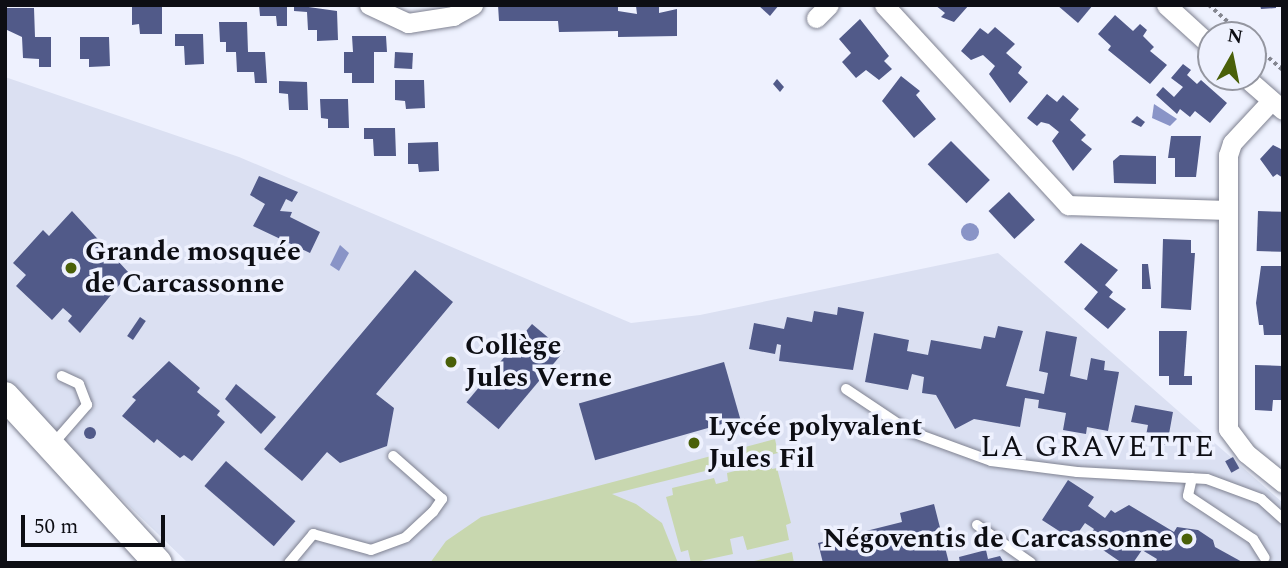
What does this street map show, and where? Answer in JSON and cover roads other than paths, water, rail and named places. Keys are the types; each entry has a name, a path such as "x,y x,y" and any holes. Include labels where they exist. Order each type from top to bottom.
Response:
{"street":[{"path":"369,5 408,23 453,16 473,5"},
{"path":"884,5 1068,205 1226,210"},
{"path":"1166,5 1197,33"},
{"path":"1261,91 1277,105 1232,143 1228,155 1228,429 1246,453 1283,483"},
{"path":"5,396 158,563"}],"lane":[{"path":"50,447 87,405 79,384 62,376"},
{"path":"846,389 909,431 991,461 1077,472 1192,478 1261,499 1283,519"},
{"path":"289,563 313,534 371,550 406,537 433,512 442,499 393,456"},
{"path":"1192,478 1188,496 1253,539 1265,558"},
{"path":"977,526 1031,563"}],"water":[{"path":"1154,104 1177,119 1170,126 1152,118"},
{"path":"966,223 974,223 979,232 977,239 966,241 961,236 961,228"},
{"path":"340,245 349,253 339,271 330,265"}],"place":[{"name":"Grande mosquée de Carcassonne","path":"71,268"},
{"name":"Collège Jules Verne","path":"451,362"},
{"name":"Lycée polyvalent Jules Fil","path":"694,443"},
{"name":"Négoventis de Carcassonne","path":"1187,539"}],"district":[{"name":"LA GRAVETTE","path":"1098,447"}]}
